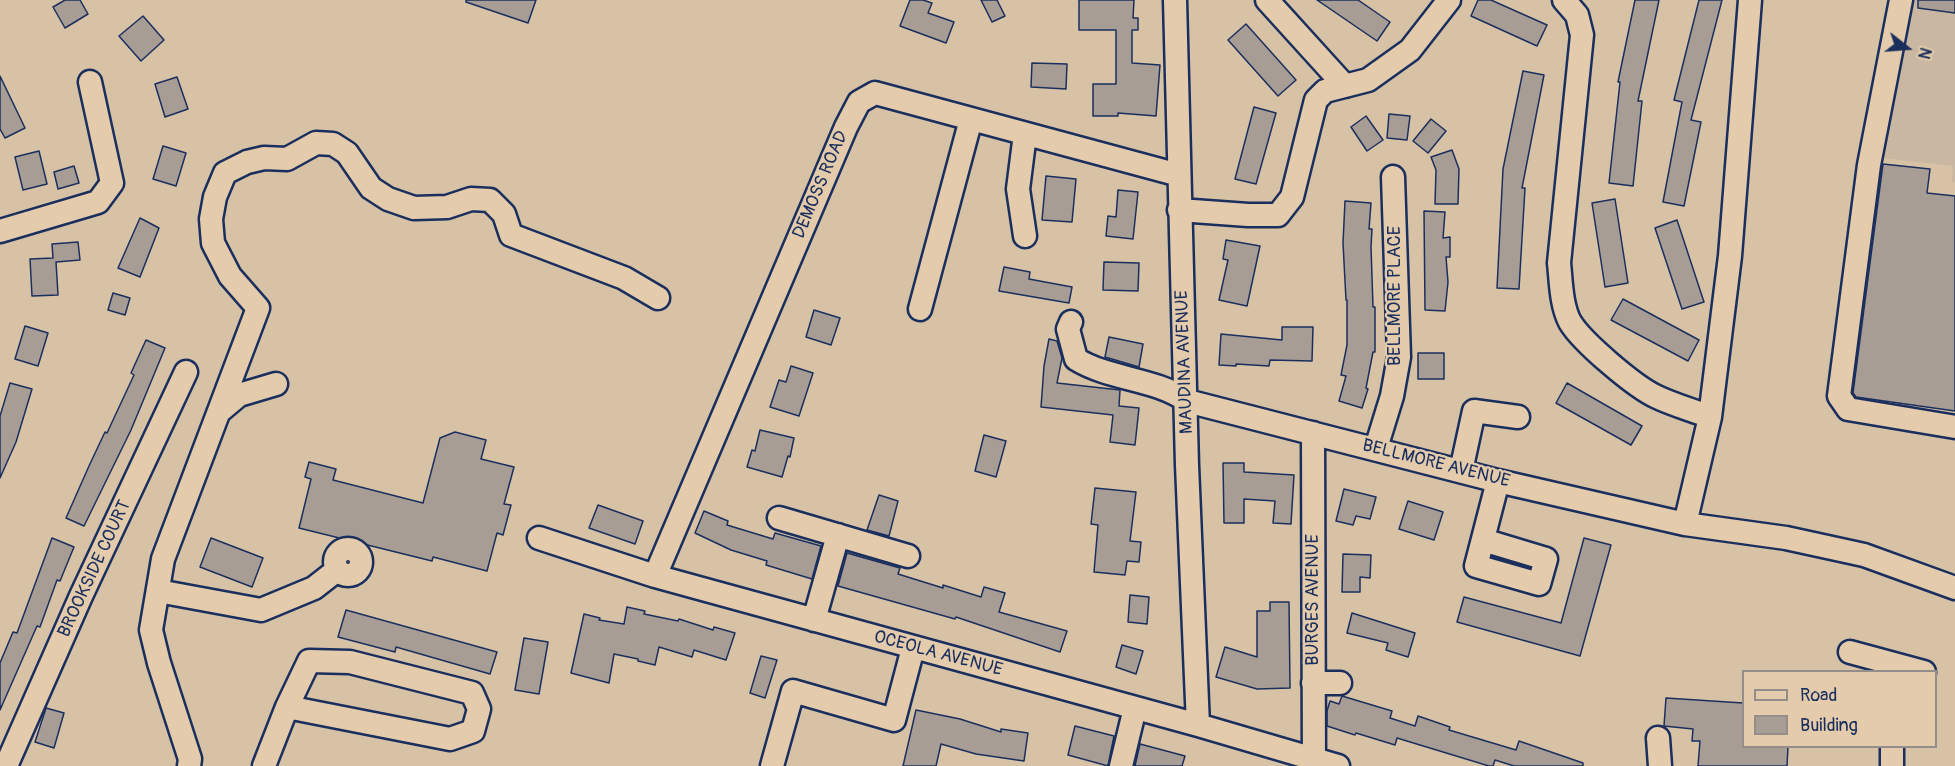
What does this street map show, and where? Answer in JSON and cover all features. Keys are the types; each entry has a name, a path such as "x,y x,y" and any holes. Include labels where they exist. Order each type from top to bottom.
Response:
{"street":[{"name":"MAUDINA AVENUE","path":"1175,0 1187,465 1198,725"},
{"path":"1267,0 1345,86"},
{"path":"1179,210 1248,216 1278,215 1292,197 1316,99 1325,92 1368,80 1410,50 1449,0"},
{"path":"1564,0 1577,15 1582,34 1559,263 1563,298 1570,321 1593,348 1618,370 1656,396 1710,417"},
{"path":"1685,524 1710,417 1730,256 1750,0"},
{"path":"1901,0 1869,165 1839,396 1848,409 1955,427"},
{"path":"0,231 98,202 112,183 90,82"},
{"name":"DEMOSS ROAD","path":"655,576 846,127 859,102 875,93 1179,175"},
{"path":"920,309 971,119"},
{"path":"1025,236 1018,189 1026,134"},
{"path":"189,766 190,759 151,630 163,559 258,308 230,276 213,243 211,219 215,197 225,173 247,162 264,158 286,159 316,142 333,144 347,153 371,188 388,199 414,208 447,207 471,199 490,200 504,214 510,235 624,278 658,298"},
{"name":"BELLMORE PLACE","path":"1376,448 1392,396 1399,357 1393,177"},
{"name":"BELLMORE AVENUE","path":"1071,322 1068,329 1076,359 1127,379 1176,393 1187,401 1498,481 1685,524 1786,538 1864,555 1955,588"},
{"name":"BROOKSIDE COURT","path":"6,766 81,596 186,372"},
{"path":"219,412 239,395 276,384"},
{"path":"1461,471 1474,411 1518,417"},
{"name":"BURGES AVENUE","path":"1313,434 1314,763"},
{"path":"1483,540 1498,481"},
{"path":"779,519 908,556"},
{"path":"814,620 838,536"},
{"name":"OCEOLA AVENUE","path":"539,538 655,576 1198,725 1314,763 1338,766"},
{"path":"158,591 261,610 314,588 337,570"},
{"path":"772,766 793,691 894,720 913,648"},
{"path":"1850,652 1893,668 1908,670"},
{"path":"264,766 287,707 309,661 350,662 472,693 479,709 473,731 450,739 287,707"},
{"path":"1313,683 1340,683"},
{"path":"1121,766 1136,708"},
{"path":"1658,738 1660,766"},
{"path":"1892,748 1892,766"}],"shaded area":[{"path":"1887,0 1955,0 1955,182 1952,182 1953,166 1865,156"}],"building":[{"path":"65,0 80,0 88,14 65,28 53,7"},
{"path":"466,0 536,0 528,23 466,2"},
{"path":"910,0 932,3 928,13 954,22 946,43 900,26"},
{"path":"981,0 997,0 1005,16 992,22"},
{"path":"1079,0 1134,0 1133,18 1138,18 1138,30 1132,30 1132,63 1160,65 1156,116 1118,113 1118,116 1093,116 1093,84 1116,84 1116,30 1079,30"},
{"path":"1317,0 1358,0 1390,22 1377,41"},
{"path":"1478,0 1491,0 1547,25 1537,46 1471,16"},
{"path":"1635,0 1659,0 1638,101 1642,101 1633,186 1609,183 1620,82 1618,82"},
{"path":"1699,0 1722,0 1691,120 1701,122 1684,206 1663,202 1682,102 1674,100"},
{"path":"1918,0 1955,0 1955,13 1918,8"},
{"path":"143,16 164,40 141,61 119,36"},
{"path":"1246,24 1296,80 1278,96 1228,40"},
{"path":"1032,63 1067,64 1066,89 1031,87"},
{"path":"1523,71 1544,75 1522,188 1525,188 1519,289 1497,288 1503,169"},
{"path":"0,76 25,128 5,138 0,129"},
{"path":"177,77 188,109 165,117 155,84"},
{"path":"1254,107 1276,113 1256,184 1235,179"},
{"path":"1389,114 1410,116 1407,140 1387,138"},
{"path":"1366,116 1383,140 1367,151 1351,127"},
{"path":"1431,119 1446,131 1428,153 1413,141"},
{"path":"163,146 186,153 176,186 153,179"},
{"path":"1452,150 1459,169 1458,204 1435,204 1436,170 1431,157"},
{"path":"39,151 47,184 23,190 15,157"},
{"path":"1883,164 1930,169 1927,193 1955,196 1955,411 1856,397 1853,393"},
{"path":"74,166 79,183 58,189 54,172"},
{"path":"1046,176 1076,179 1072,222 1042,220"},
{"path":"1118,190 1138,192 1133,239 1106,236 1108,216 1116,217"},
{"path":"1615,199 1628,283 1605,287 1592,203"},
{"path":"1345,201 1371,203 1369,229 1372,229 1375,352 1373,352 1366,388 1368,389 1362,408 1339,401 1346,376 1341,375 1347,345 1343,243"},
{"path":"1424,211 1445,212 1443,238 1450,237 1450,257 1446,257 1448,282 1445,311 1425,310"},
{"path":"140,218 159,228 140,277 118,268"},
{"path":"1677,220 1704,302 1682,309 1655,228"},
{"path":"1226,240 1260,246 1247,306 1219,300 1228,260 1223,259"},
{"path":"78,242 80,260 56,262 58,295 32,296 30,259 53,258 52,244"},
{"path":"1104,262 1139,263 1138,291 1103,290"},
{"path":"1004,267 1030,272 1029,279 1072,287 1069,303 999,291"},
{"path":"113,293 130,298 125,315 108,310"},
{"path":"1623,299 1699,340 1688,361 1611,320"},
{"path":"814,310 840,318 831,345 806,337"},
{"path":"25,326 48,333 38,366 15,359"},
{"path":"1282,327 1313,327 1312,361 1270,360 1269,366 1219,365 1221,334 1282,340"},
{"path":"1109,337 1143,344 1139,367 1105,357"},
{"path":"1049,339 1057,341 1062,358 1057,383 1120,390 1119,406 1139,408 1135,445 1110,442 1113,415 1041,407 1044,366"},
{"path":"146,340 165,348 131,430 84,526 66,518 134,375 131,373"},
{"path":"1418,353 1444,353 1444,379 1418,379"},
{"path":"791,366 813,373 799,416 770,407 779,380 786,382"},
{"path":"10,383 32,389 16,442 0,478 0,416"},
{"path":"1567,383 1642,426 1631,445 1556,403"},
{"path":"760,430 794,438 782,477 747,467 752,450 755,451"},
{"path":"455,432 486,440 481,459 514,467 504,504 511,505 503,535 497,533 487,571 433,557 432,561 299,528 311,479 305,477 309,462 336,469 333,480 423,503 440,438"},
{"path":"984,435 1006,441 996,477 975,471"},
{"path":"1223,463 1244,463 1244,472 1294,475 1291,524 1273,523 1275,501 1244,499 1244,523 1224,523"},
{"path":"1095,488 1136,492 1130,541 1141,542 1139,562 1127,561 1125,575 1094,572 1098,525 1091,524"},
{"path":"1344,489 1376,497 1370,519 1356,516 1353,525 1336,521"},
{"path":"879,495 898,501 889,536 867,530"},
{"path":"1408,501 1443,512 1434,540 1399,529"},
{"path":"598,505 643,521 635,544 589,528"},
{"path":"704,511 728,521 727,525 773,539 775,533 821,546 812,579 766,565 767,561 731,550 695,533"},
{"path":"52,538 74,547 60,581 57,580 40,627 37,626 0,710 0,663 13,632 17,633"},
{"path":"211,538 263,558 252,587 200,567"},
{"path":"1584,538 1611,545 1580,656 1457,622 1464,597 1561,623"},
{"path":"847,553 900,568 898,574 943,588 943,585 981,597 984,587 1005,593 999,612 1067,631 1060,652 956,617 955,619 838,586"},
{"path":"1343,554 1371,555 1370,578 1360,577 1360,592 1342,592"},
{"path":"1130,595 1149,597 1147,624 1128,622"},
{"path":"1270,602 1289,602 1290,688 1257,689 1216,677 1225,647 1257,657 1257,611 1270,611"},
{"path":"627,607 645,611 644,614 678,621 679,619 713,630 714,627 735,633 726,660 694,650 692,657 659,647 655,665 614,654 609,683 571,673 584,614 600,618 599,620 624,624"},
{"path":"346,610 497,652 490,674 396,647 395,652 338,637"},
{"path":"1352,613 1415,633 1408,657 1386,650 1388,643 1347,633"},
{"path":"524,638 548,642 539,694 515,690"},
{"path":"1122,645 1143,651 1136,674 1116,667"},
{"path":"761,656 777,660 765,698 750,693"},
{"path":"1342,696 1392,711 1390,718 1415,726 1418,716 1450,727 1449,730 1516,750 1519,741 1583,763 1583,766 1514,766 1495,760 1493,766 1489,766 1397,738 1395,745 1356,733 1355,735 1327,726 1330,701 1339,704"},
{"path":"1666,698 1742,703 1742,748 1788,748 1787,766 1698,766 1700,741 1692,741 1693,729 1664,726"},
{"path":"46,708 64,713 54,748 35,742"},
{"path":"916,710 960,719 1001,732 1001,729 1028,733 1024,761 976,754 941,744 936,766 903,766"},
{"path":"1075,726 1114,736 1108,766 1068,755"},
{"path":"1140,744 1185,756 1182,766 1135,766"}]}
